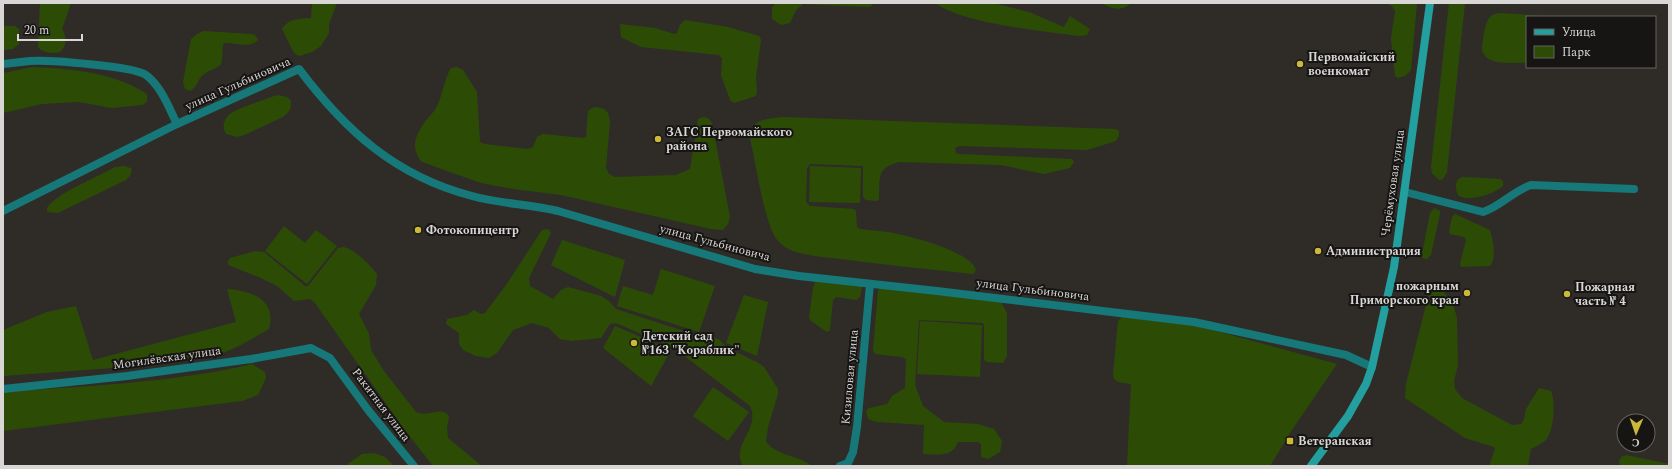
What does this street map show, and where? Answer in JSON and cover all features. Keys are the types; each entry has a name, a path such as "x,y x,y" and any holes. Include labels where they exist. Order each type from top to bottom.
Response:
{"main road":[{"name":"Черёмуховая улица","path":"1311,466 1348,416 1366,384 1372,367 1394,267 1430,3"}],"street":[{"name":"улица Гульбиновича","path":"3,64 40,61 113,67 138,72 145,75 160,92 177,124"},
{"name":"улица Гульбиновича","path":"3,211 177,124 299,69 321,99 362,140 408,171 442,187 472,196 558,211 755,269 799,276 1194,322 1346,355 1372,367"},
{"path":"1405,192 1483,212 1494,208 1520,188 1531,185 1634,189"},
{"name":"Кизиловая улица","path":"840,466 848,463 853,452 857,427 870,284"},
{"name":"Могилёвская улица","path":"3,389 149,373 251,359 302,348 311,348 330,358"},
{"name":"Ракитная улица","path":"330,358 368,410 414,466"}],"green space":[{"path":"40,3 71,3 62,29 65,35 65,44 60,52 54,53 43,51 38,47"},
{"path":"312,3 337,3 329,24 329,33 321,46 312,52 299,56 294,53 282,29 291,21 311,18"},
{"path":"775,3 873,3 872,6 868,7 803,4 796,10 790,23 781,25 772,19 772,8"},
{"path":"935,3 993,3 1029,12 1064,27 1070,16 1090,29 1087,35 1079,36 1004,26 966,17"},
{"path":"1101,3 1131,3 1124,8 1117,9"},
{"path":"1386,3 1417,3 1411,70 1405,76 1398,78 1395,76 1391,38 1395,11 1392,6"},
{"path":"1449,3 1465,3 1447,172 1443,179 1439,180 1432,173 1431,167"},
{"path":"1497,13 1542,16 1526,16 1526,63 1496,62 1487,58 1483,52 1483,38 1488,19"},
{"path":"685,20 728,27 759,36 761,40 756,77 756,96 734,103 730,100 721,75 722,58 719,55 641,47 621,37 620,24 655,28 674,34 677,33 680,25"},
{"path":"3,26 15,26 19,29 19,44 13,49 3,50"},
{"path":"204,31 252,34 256,36 258,40 255,43 247,45 224,43 221,64 204,74 195,87 190,91 185,89 183,82 191,39"},
{"path":"33,67 62,69 106,76 147,94 147,102 142,105 112,108 79,102 42,104 3,113 3,73"},
{"path":"457,67 463,70 477,92 480,142 485,144 528,149 533,147 537,137 543,134 583,138 586,137 588,111 597,107 604,109 608,113 610,121 606,168 609,174 615,177 676,175 690,169 698,119 703,117 708,118 712,123 730,217 728,224 723,230 711,229 561,195 481,183 422,162 416,153 416,139 424,123 437,106 451,68"},
{"path":"277,95 287,97 291,101 290,110 283,117 244,135 237,137 226,134 224,124 230,114 245,106"},
{"path":"783,117 1116,129 1119,131 1119,135 1116,141 1087,150 959,146 955,148 956,153 959,154 1072,159 1074,162 1070,168 1044,174 1001,165 899,162 886,167 883,171 880,180 879,199 877,201 866,200 863,197 863,166 810,164 807,169 806,202 810,206 854,209 856,211 857,227 860,229 897,234 922,240 951,250 963,256 972,263 976,270 973,274 811,255 799,253 781,244 773,234 765,211 750,139 753,127 757,123 768,119"},
{"path":"124,166 131,168 132,170 130,176 126,180 58,213 47,212 47,208 52,203 68,191 115,167"},
{"path":"810,166 861,168 860,203 809,202"},
{"path":"1462,177 1500,179 1503,181 1503,186 1493,192 1474,198 1463,197 1458,195 1456,190 1456,182"},
{"path":"1434,208 1440,211 1440,214 1431,255 1427,259 1422,258 1422,254 1430,213"},
{"path":"1455,214 1490,230 1494,254 1490,266 1461,267 1460,264 1466,240 1464,237 1450,234 1449,231 1452,217"},
{"path":"284,226 305,243 316,230 337,246 307,284 265,251"},
{"path":"548,229 551,233 529,278 530,286 553,299 561,290 568,287 601,296 609,301 616,309 699,336 719,339 727,348 757,362 764,367 778,389 778,394 768,427 766,442 777,451 807,462 812,466 743,466 740,458 740,451 752,422 750,406 674,348 616,323 610,324 601,338 572,341 560,339 549,328 532,323 513,330 497,353 489,358 476,356 463,350 459,344 459,333 446,324 447,319 467,315 474,310 481,314 485,313 506,285 542,230"},
{"path":"562,240 625,260 615,297 551,265"},
{"path":"344,247 358,255 377,274 376,285 359,314 369,334 371,350 384,371 416,412 425,414 438,411 446,413 449,416 447,428 448,438 482,466 433,466 404,429 315,303 310,299 294,301 277,286 228,265 230,258 255,251 264,252 305,286 308,286 338,248"},
{"path":"661,269 715,286 699,332 617,306 623,286 653,295"},
{"path":"815,282 860,285 862,287 860,297 856,300 836,297 833,300 830,330 827,332 809,318"},
{"path":"886,283 1001,302 1007,313 1007,356 1003,363 987,362 984,360 983,323 919,320 915,385 923,406 944,422 978,424 994,429 1002,441 1000,452 988,459 981,457 981,444 978,442 958,442 952,451 948,453 923,454 924,425 877,422 868,419 866,411 869,408 887,404 892,396 905,388 906,359 902,357 875,354 873,350 878,290"},
{"path":"1441,288 1453,304 1457,318 1458,365 1454,381 1455,389 1462,398 1512,425 1521,424 1524,419 1526,409 1539,388 1551,391 1554,409 1550,431 1545,441 1531,449 1528,466 1489,466 1495,449 1494,447 1465,438 1405,398 1406,384 1427,301 1435,289"},
{"path":"227,289 245,292 260,298 269,310 270,319 269,329 241,345 223,353 126,367 3,376 3,330 47,312 76,306 93,360 236,322"},
{"path":"744,295 768,302 757,356 726,343"},
{"path":"1123,316 1198,326 1337,364 1292,430 1270,466 1127,466 1131,384 1118,382 1114,379 1113,374 1118,321"},
{"path":"920,321 982,325 980,377 917,374"},
{"path":"615,326 671,350 651,386 603,348"},
{"path":"252,364 265,372 266,378 258,395 242,401 3,431 3,392 160,380 191,376"},
{"path":"713,387 749,412 728,441 693,416"},
{"path":"374,453 385,457 394,466 345,466 362,454"},
{"path":"1626,455 1669,464 1669,466 1620,466 1619,462 1621,457"}],"place":[{"name":"Первомайский военкомат","path":"1300,64"},
{"name":"ЗАГС Первомайского района","path":"658,139"},
{"name":"Фотокопицентр","path":"418,230"},
{"name":"Администрация","path":"1318,251"},
{"name":"пожарным Приморского края","path":"1467,293"},
{"name":"Пожарная часть № 4","path":"1567,294"},
{"name":"Детский сад №163 \"Кораблик\"","path":"634,343"},
{"name":"Ветеранская","path":"1290,441"}]}
